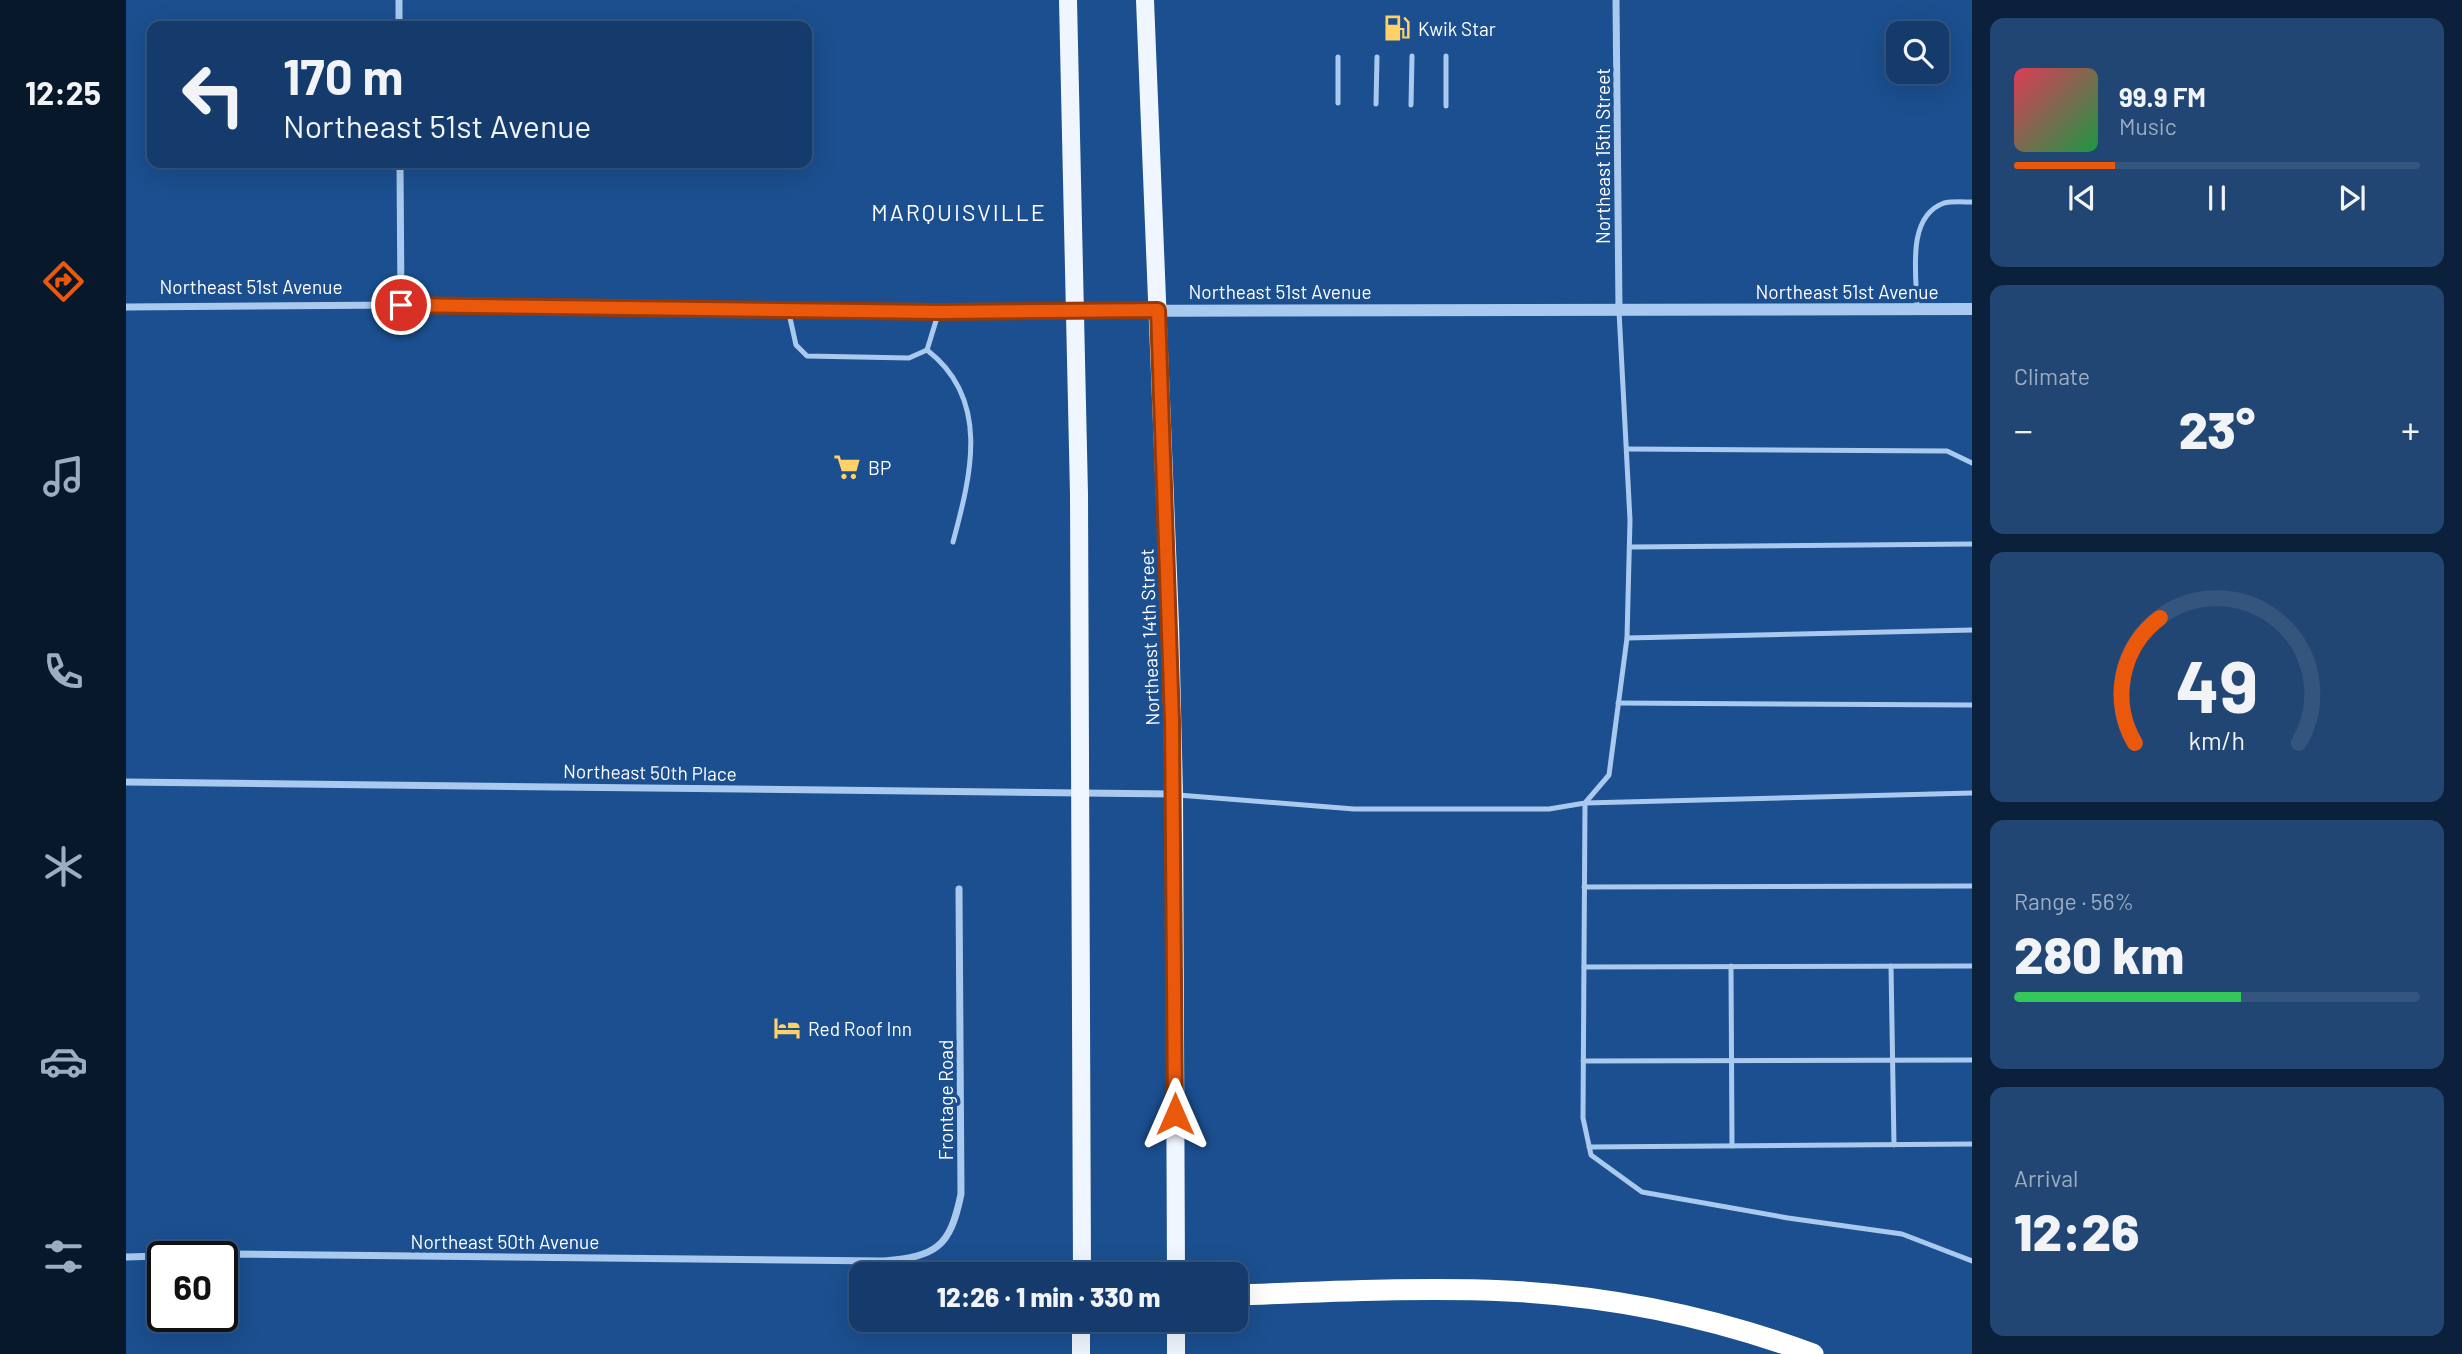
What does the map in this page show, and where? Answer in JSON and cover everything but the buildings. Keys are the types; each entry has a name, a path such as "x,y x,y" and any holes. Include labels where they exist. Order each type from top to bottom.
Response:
{"highway":[{"path":"1248,1295 1423,1289 1509,1291 1586,1298 1691,1317 1813,1354"}],"main road":[{"path":"1068,0 1081,793 1082,1262"},
{"name":"Northeast 14th Street","path":"1145,0 1174,794 1176,1262"},
{"path":"1081,1354 1082,1332"},
{"path":"1176,1332 1176,1354"}],"street":[{"path":"399,0 399,21"},
{"name":"Northeast 15th Street","path":"1616,0 1619,312"},
{"path":"400,168 401,305"},
{"name":"Northeast 51st Avenue","path":"126,307 401,305 939,312 1972,309"},
{"name":"Northeast 50th Place","path":"126,782 1174,794"},
{"name":"Frontage Road","path":"884,1261 914,1258 938,1249 956,1219 961,1194 959,890"},
{"name":"Northeast 50th Avenue","path":"126,1257 232,1254 884,1261"}],"lane":[{"path":"1411,106 1412,56"},
{"path":"1446,56 1446,106"},
{"path":"1338,57 1338,103"},
{"path":"1376,104 1377,57"},
{"path":"1917,309 1917,237 1924,217 1944,203 1972,202"},
{"path":"788,309 796,345 807,356 909,358 927,350 939,312"},
{"path":"1619,312 1630,547 1626,638 1609,775 1585,803 1583,1118 1591,1155 1642,1192 1788,1218 1902,1234 1972,1261"},
{"path":"927,350 944,363 962,392 970,414 969,481 953,542"},
{"path":"1627,449 1947,451 1972,463"},
{"path":"1630,547 1972,544"},
{"path":"1626,638 1972,630"},
{"path":"1618,704 1972,705"},
{"path":"1174,794 1354,809 1549,809 1585,803 1972,793"},
{"path":"1584,887 1972,886"},
{"path":"1731,966 1732,1146"},
{"path":"1891,966 1894,1145"},
{"path":"1584,967 1972,966"},
{"path":"1583,1061 1972,1060"},
{"path":"1590,1147 1972,1144"}],"place":[{"name":"Kwik Star","path":"1397,28"},
{"name":"BP","path":"847,467"},
{"name":"Red Roof Inn","path":"787,1028"}],"district":[{"name":"MARQUISVILLE","path":"959,212"}],"route":[{"path":"401,305 939,312 1158,310 1174,794 1175,1114"}]}
